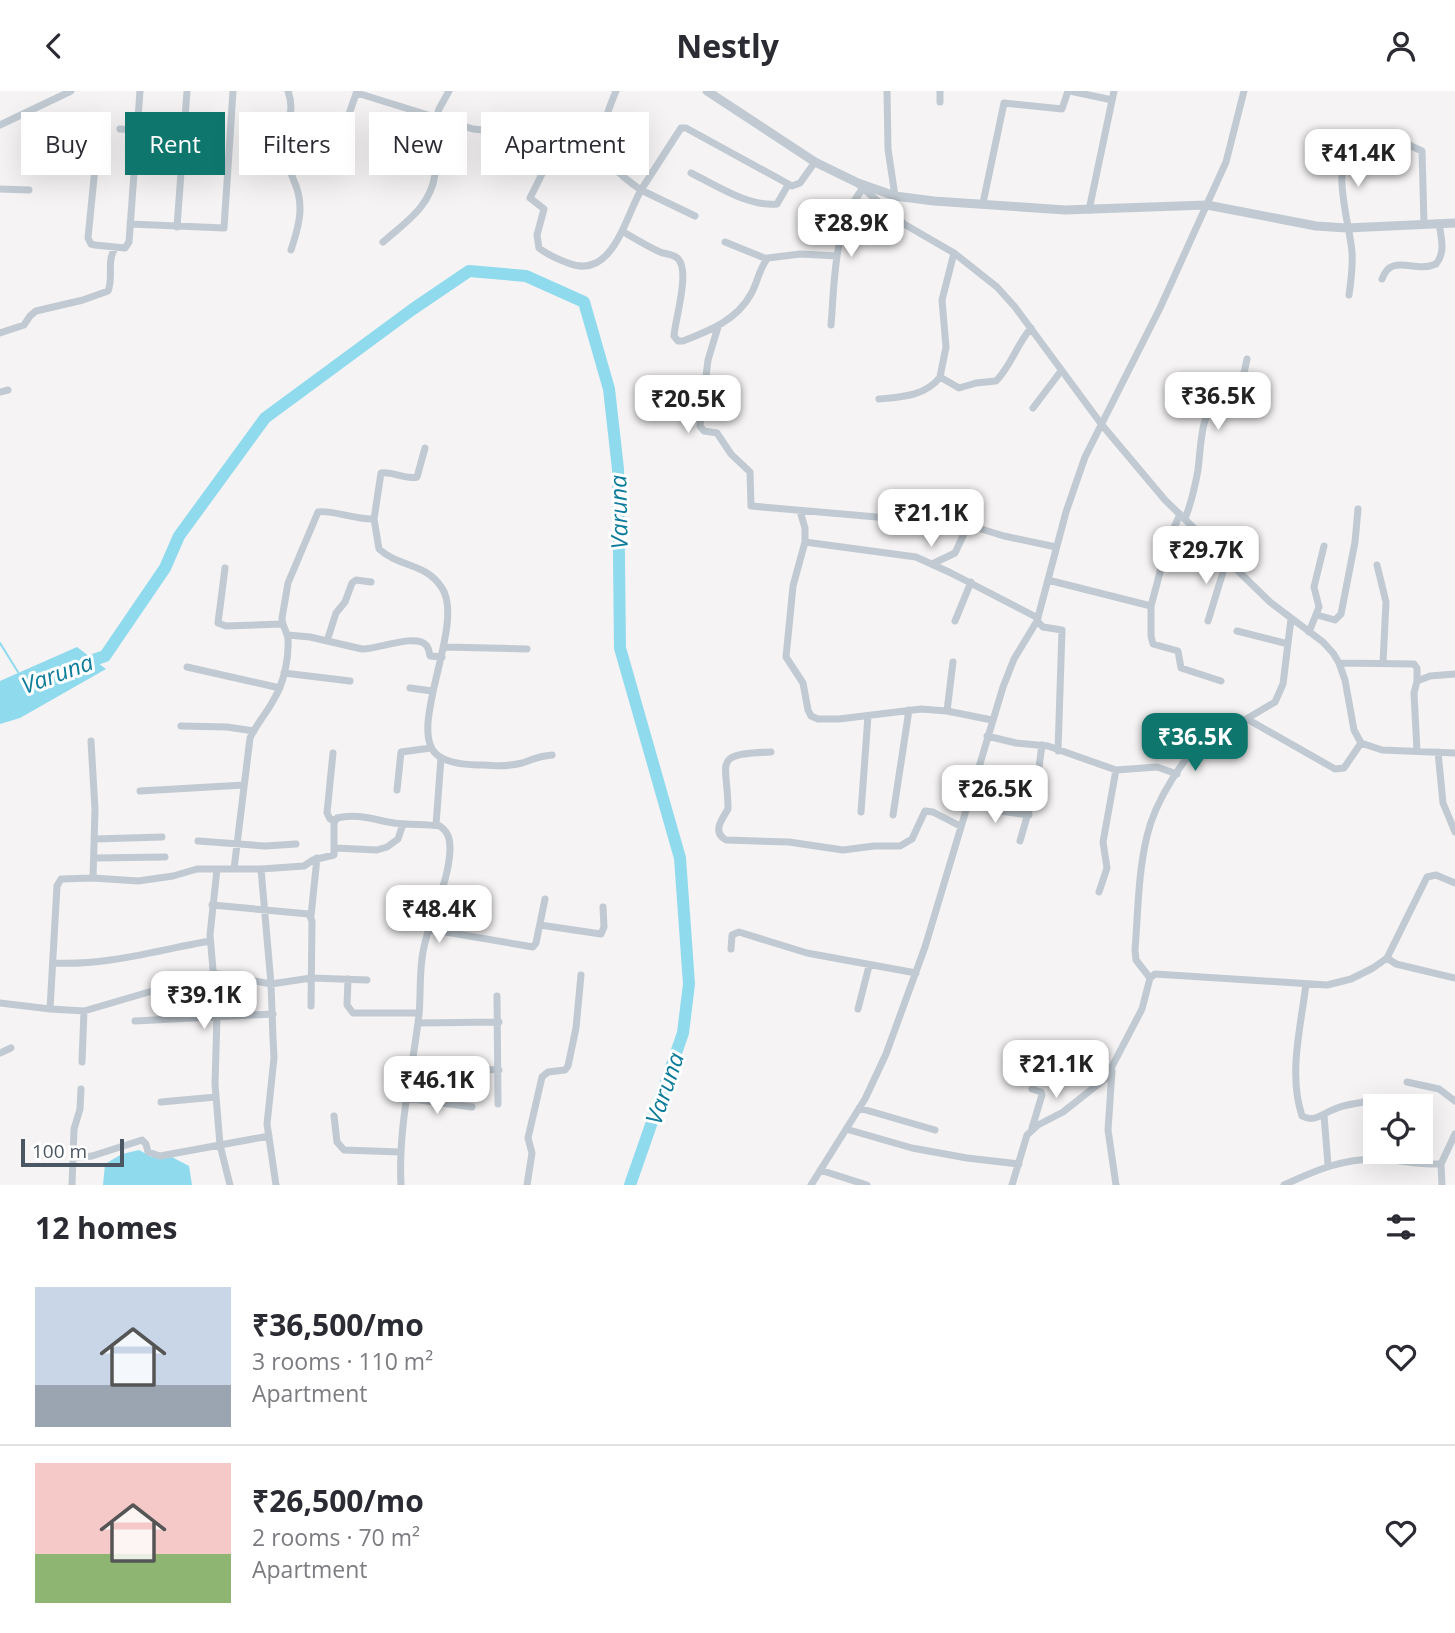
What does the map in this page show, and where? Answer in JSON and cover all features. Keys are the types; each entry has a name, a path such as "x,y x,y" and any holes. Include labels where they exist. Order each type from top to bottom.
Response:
{"street":[{"path":"0,125 71,91"},
{"path":"139,112 141,91"},
{"path":"186,112 187,91"},
{"path":"130,224 220,229 225,224 233,91"},
{"path":"288,91 292,110 285,132 285,161 297,188 301,211 291,250"},
{"path":"439,112 449,91"},
{"path":"609,112 616,91"},
{"path":"707,91 816,162 860,186 904,224 954,253 997,287 1143,476 1257,589 1322,642 1339,663 1345,680 1354,730 1361,743 1382,750 1455,753"},
{"path":"887,91 888,149 895,196"},
{"path":"940,91 940,102"},
{"path":"1014,103 1016,91"},
{"path":"983,204 1002,106 1008,101 1055,110 1062,109 1069,91 1112,100"},
{"path":"1089,211 1114,91"},
{"path":"811,1185 876,1078 916,973 1008,672 1038,619 1056,547 1085,457 1160,308 1207,205 1230,151 1244,91"},
{"path":"350,112 357,92 418,112"},
{"path":"542,175 530,198 544,208 538,248 554,258 584,267 596,264 607,256 641,190 679,130 683,128 788,185 796,186 816,162"},
{"path":"120,129 125,129"},
{"path":"1383,133 1422,151 1424,223"},
{"path":"1349,295 1352,256 1343,178 1350,144"},
{"path":"691,173 746,199 764,204 777,204 788,185"},
{"path":"94,175 88,238 91,244 115,248 127,247 134,175"},
{"path":"177,227 181,175"},
{"path":"383,242 415,215 427,199 435,175"},
{"path":"622,175 641,190 695,215"},
{"path":"860,186 895,196 934,201 1089,211 1207,205 1316,226 1347,229 1455,223"},
{"path":"831,325 837,256 848,211 860,186"},
{"path":"0,189 29,190"},
{"path":"1382,279 1385,270 1395,265 1420,268 1436,264 1442,246 1439,223"},
{"path":"622,231 654,249 674,256 680,262 683,288 676,317 675,339 683,341 718,327 734,315 746,302 767,259"},
{"path":"725,242 767,259 800,254 837,256"},
{"path":"0,333 24,325 36,311 108,291 111,278 108,261 115,248"},
{"path":"879,399 928,390 940,377 946,347 942,300 954,253"},
{"path":"718,327 708,360 700,428 717,433 731,454 750,472 751,506 968,525 1056,547"},
{"path":"940,377 960,388 996,381 1021,339 1031,328"},
{"path":"1221,681 1181,668 1178,651 1153,644 1150,636 1151,606 1168,542 1194,492 1204,427 1210,407 1219,397 1239,395 1247,359"},
{"path":"1033,408 1061,371"},
{"path":"425,448 418,475 414,478 382,473 374,519 379,549 427,572 446,596 448,618 442,657 432,691 428,735 431,748 441,758 486,765 517,764 536,756 552,755"},
{"path":"1317,615 1335,619 1341,614 1358,509"},
{"path":"234,869 239,843 247,750 254,730 280,688 284,673 288,635 282,624 288,583 318,512 327,511 349,518 374,519"},
{"path":"800,511 805,542 793,586 786,657 803,683 811,716 828,720 909,710 947,711 992,720"},
{"path":"932,564 955,553 968,525"},
{"path":"805,542 909,556 971,582 1038,619 1043,627 1062,630 1058,751"},
{"path":"1309,632 1317,615 1319,602 1314,591 1314,581 1324,546"},
{"path":"1208,621 1227,559"},
{"path":"1377,565 1387,602 1383,663"},
{"path":"225,568 218,623 226,626 282,624"},
{"path":"327,641 336,613 345,602 352,583 356,580 371,582"},
{"path":"1048,580 1151,606"},
{"path":"955,621 971,582"},
{"path":"1150,978 1136,960 1135,950 1144,852 1151,822 1177,774 1209,729 1217,726 1231,728 1267,708 1280,694 1291,619"},
{"path":"1237,631 1288,644"},
{"path":"288,635 362,649 377,648 393,642 422,643 427,646 430,656 442,657"},
{"path":"443,647 527,649"},
{"path":"947,711 953,662"},
{"path":"1339,663 1415,664 1417,681 1413,694 1417,751"},
{"path":"187,667 280,688"},
{"path":"284,673 350,681"},
{"path":"1417,681 1430,676 1455,674"},
{"path":"410,688 432,691"},
{"path":"893,815 909,710"},
{"path":"861,811 868,716"},
{"path":"1247,719 1335,769 1344,768 1361,743"},
{"path":"181,726 254,730"},
{"path":"987,736 1016,743 1042,745 1116,769 1157,767 1177,774"},
{"path":"91,741 95,839 93,878"},
{"path":"1020,841 1037,782 1042,745"},
{"path":"397,790 401,752 431,748"},
{"path":"771,752 743,753 733,755 727,760 724,773 728,809 720,821 719,833 726,840 789,842 843,850 900,846 907,843 917,830 925,811 933,812 960,826"},
{"path":"1438,752 1443,803 1455,832"},
{"path":"333,753 327,813 330,819 367,817 403,824 436,825 446,831 450,839 443,883 428,929 420,974 418,1023 405,1098 400,1152 401,1185"},
{"path":"436,825 441,758"},
{"path":"1099,892 1107,868 1103,842 1116,769"},
{"path":"140,791 244,785"},
{"path":"967,802 1029,815"},
{"path":"50,1009 58,882 66,877 138,881 197,869 304,866 317,858 332,857 335,848 335,820"},
{"path":"335,848 383,849 398,839 403,824"},
{"path":"95,839 162,837"},
{"path":"198,841 265,846 296,844"},
{"path":"95,858 165,857"},
{"path":"311,1006 311,917 317,858"},
{"path":"217,869 210,941 217,1016 216,1097 220,1145 230,1185"},
{"path":"261,869 273,1014 274,1058 268,1101 269,1136 276,1185"},
{"path":"1012,1185 1027,1135 1032,1129 1063,1112 1106,1078 1142,1009 1150,978 1155,974 1339,983 1373,968 1387,958 1427,877 1436,875 1455,883"},
{"path":"428,929 530,948 536,943 545,899"},
{"path":"212,905 305,913 311,917"},
{"path":"540,925 601,934 604,927 603,907"},
{"path":"731,949 732,935 738,932 807,953 916,973"},
{"path":"53,963 123,960 210,941"},
{"path":"1387,958 1396,964 1455,978"},
{"path":"858,1009 869,966"},
{"path":"213,973 271,984 311,978 367,980"},
{"path":"527,1185 532,1153 528,1138 542,1077 548,1072 565,1070 568,1066 576,1028 581,975"},
{"path":"348,979 347,1005 353,1013 419,1013"},
{"path":"0,1003 85,1011 166,987 214,982"},
{"path":"1306,983 1296,1062 1297,1092 1303,1116 1309,1119 1363,1102"},
{"path":"497,996 498,1104"},
{"path":"82,1062 85,1011"},
{"path":"135,1021 273,1014"},
{"path":"418,1023 499,1022"},
{"path":"0,1053 11,1048"},
{"path":"411,1066 499,1070"},
{"path":"1112,1069 1108,1130 1116,1185"},
{"path":"1407,1083 1439,1089 1455,1101"},
{"path":"72,1185 74,1129 80,1109 81,1089"},
{"path":"1032,1089 1042,1095 1032,1129"},
{"path":"160,1102 216,1097"},
{"path":"405,1098 472,1107"},
{"path":"859,1108 935,1130"},
{"path":"1324,1115 1328,1165"},
{"path":"334,1116 337,1142 344,1150 400,1152"},
{"path":"846,1129 912,1148 1019,1164"},
{"path":"1442,1185 1441,1164 1455,1134"},
{"path":"74,1158 92,1156 142,1140 148,1151 160,1156 269,1136"},
{"path":"1284,1185 1328,1165 1363,1160"},
{"path":"1433,1164 1441,1164"},
{"path":"820,1170 867,1185"}],"water":[{"path":"77,647 106,669 20,718 0,724 0,681"},
{"path":"139,1150 152,1157 170,1156 189,1166 192,1185 103,1185 105,1164 122,1154"}],"waterway":[{"name":"Varuna","path":"79,665 105,656 165,568 179,536 265,418 413,309 469,271 526,276 584,302 609,389 618,469 620,648 680,858 689,984 683,1033 630,1185"},
{"path":"0,643 18,672"}]}
